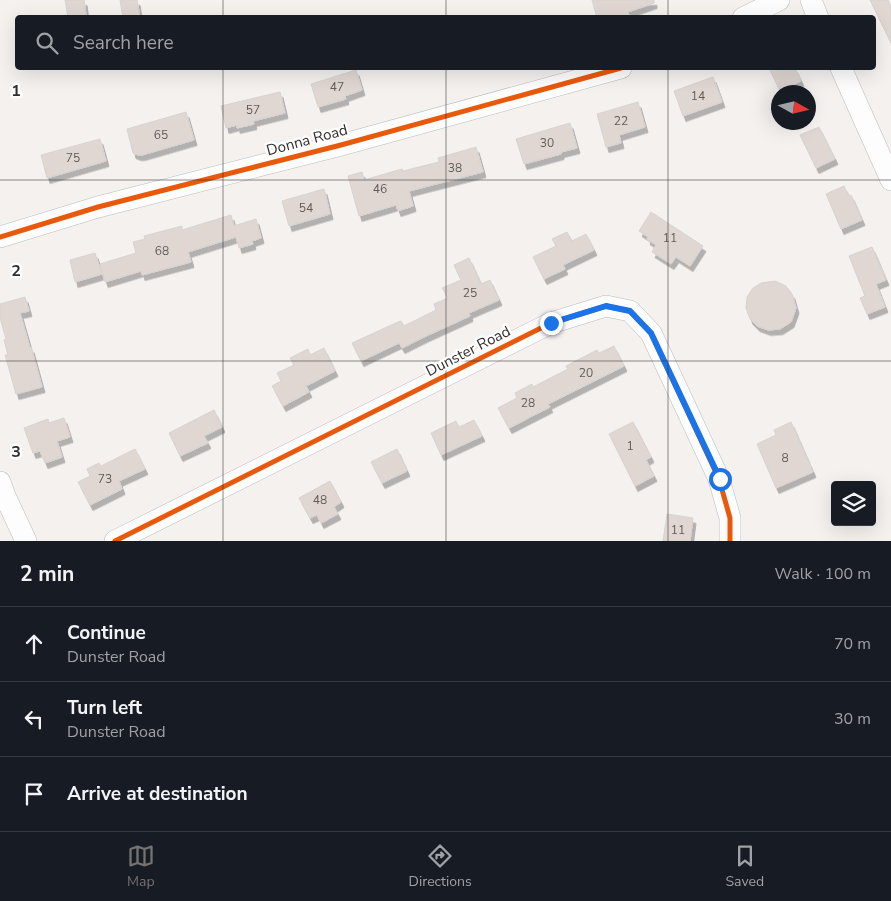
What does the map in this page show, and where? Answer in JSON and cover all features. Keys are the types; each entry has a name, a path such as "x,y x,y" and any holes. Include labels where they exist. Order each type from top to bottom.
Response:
{"street":[{"path":"749,15 779,0"},
{"path":"810,0 817,15"},
{"name":"Donna Road","path":"0,237 98,207 341,145 614,70"},
{"path":"842,70 891,180"},
{"name":"Dunster Road","path":"115,541 551,323 606,306 630,311 651,333 720,479 730,518 730,541"},
{"path":"0,482 26,541"}],"building":[{"path":"65,0 84,0 86,15 68,15"},
{"path":"120,0 137,0 140,15 122,15"},
{"path":"592,0 654,0 654,3 628,12 629,15 596,15"},
{"path":"870,0 888,0 891,6 891,43"},
{"path":"356,70 362,90 345,96 346,99 318,107 311,84"},
{"path":"770,70 796,70 801,81 793,85 777,85"},
{"path":"713,77 722,102 683,116 674,91"},
{"path":"280,92 285,113 253,121 254,124 237,128 237,125 226,128 221,106"},
{"path":"638,102 645,127 619,135 621,143 606,147 597,114"},
{"path":"186,112 194,140 142,155 133,153 127,129"},
{"path":"570,123 577,148 524,164 516,139"},
{"path":"819,127 835,159 816,168 800,135 816,130"},
{"path":"100,139 106,161 47,178 41,155"},
{"path":"476,147 483,172 409,191 413,206 398,211 396,205 359,216 348,176 362,172 364,180 402,169 403,171 439,162 438,158"},
{"path":"844,186 849,196 851,195 862,220 841,229 826,194"},
{"path":"324,189 330,214 289,226 282,201"},
{"path":"651,212 703,246 690,266 676,257 671,264 652,252 656,245 639,231"},
{"path":"231,215 234,226 256,219 261,238 252,241 253,244 239,248 236,237 188,252 191,262 142,275 141,271 105,282 100,264 136,253 133,242 145,239 144,236 182,226 182,230"},
{"path":"567,232 572,241 586,234 594,250 563,265 565,269 544,279 533,257 556,246 552,239"},
{"path":"872,247 886,280 876,284 885,307 867,314 860,298 865,296 849,256"},
{"path":"95,253 102,274 75,282 70,260"},
{"path":"469,258 481,284 490,280 499,300 469,313 470,316 402,348 399,343 361,361 352,343 401,321 404,326 436,310 434,304 448,298 442,288 461,280 454,265"},
{"path":"775,281 786,286 792,294 796,308 791,322 780,329 768,330 757,326 750,319 746,308 747,297 753,288 761,283"},
{"path":"25,297 29,311 20,313 42,387 16,394 5,355 8,355 0,318 0,304"},
{"path":"614,346 624,366 548,404 550,407 509,428 498,408 517,398 515,393 532,384 533,387 568,369 566,366 597,350 599,353"},
{"path":"324,348 335,371 306,386 309,392 283,406 272,386 281,381 277,373 294,365 290,358 308,349 310,355"},
{"path":"214,410 222,427 204,436 208,443 180,456 169,433"},
{"path":"64,418 70,437 57,441 62,457 45,463 40,451 33,453 24,428 48,419 49,423"},
{"path":"474,420 482,436 441,455 431,433 456,421 459,427"},
{"path":"633,422 651,457 646,460 654,476 635,486 609,434"},
{"path":"791,422 813,472 776,488 757,444 776,435 774,430"},
{"path":"135,449 145,469 119,481 122,489 90,505 78,482 90,476 87,469 99,463 101,466"},
{"path":"397,449 407,471 382,483 371,462"},
{"path":"330,481 341,502 334,507 338,514 321,523 317,515 310,518 299,498"},
{"path":"667,514 693,518 690,541 663,541"}],"cycle path":[{"path":"0,237 98,207 341,145 614,70"},
{"path":"115,541 551,323 606,306 630,311 651,333 719,479 730,518 730,541"}],"route":[{"path":"551,323 606,306 630,311 651,333 720,479"}]}
